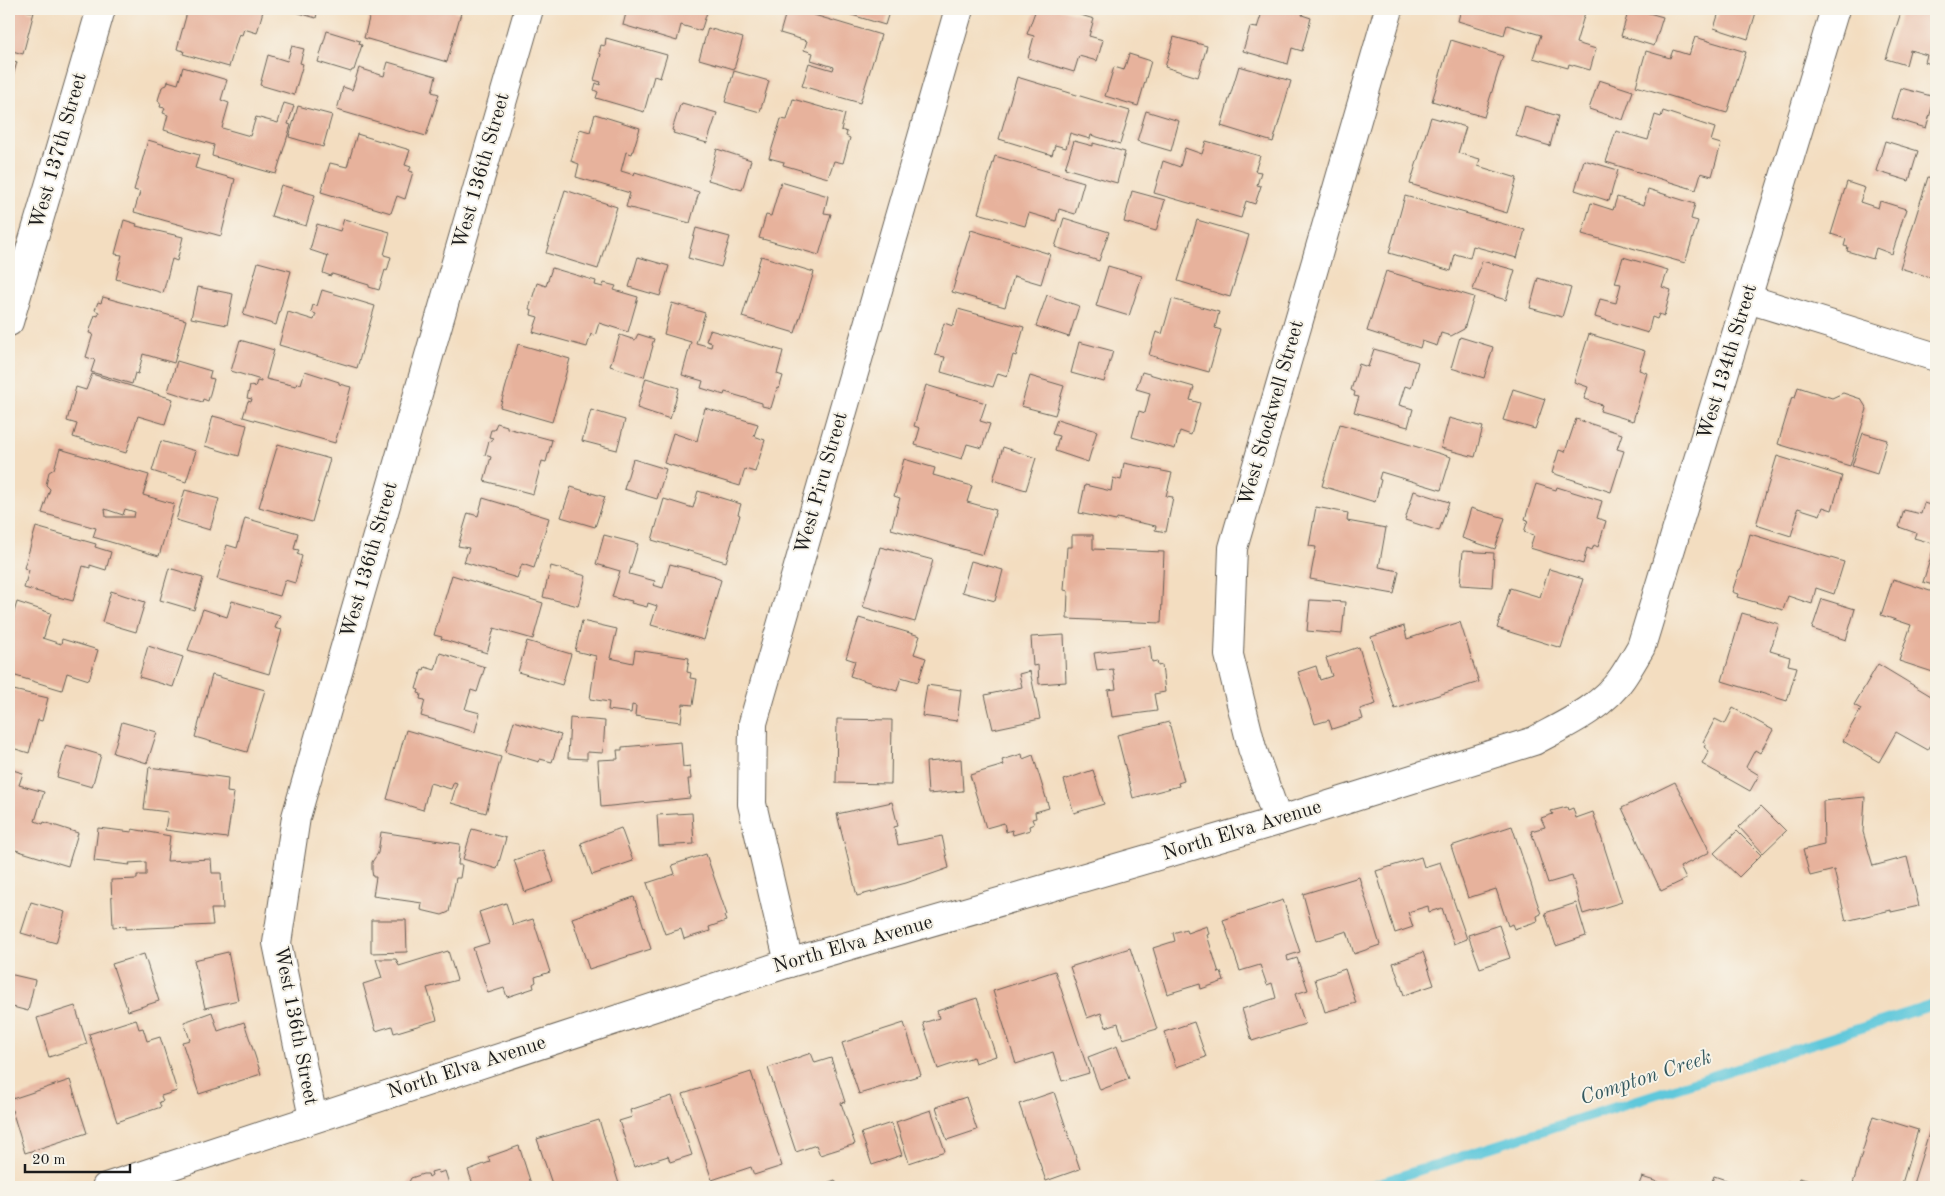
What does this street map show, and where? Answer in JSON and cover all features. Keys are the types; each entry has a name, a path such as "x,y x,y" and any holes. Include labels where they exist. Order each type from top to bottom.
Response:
{"street":[{"name":"West 137th Street","path":"9,322 101,9"},
{"name":"West 136th Street","path":"313,1118 277,943 296,817 529,9"},
{"name":"West Piru Street","path":"789,963 752,804 753,723 959,9"},
{"name":"West Stockwell Street","path":"1278,821 1252,748 1229,655 1233,548 1388,9"},
{"name":"West 134th Street","path":"1598,703 1622,679 1640,647 1836,9"},
{"path":"1748,299 1936,357"},
{"name":"North Elva Avenue","path":"106,1187 789,963 1278,821 1534,740 1571,722 1598,703"}],"building":[{"path":"9,9 28,9 27,11 34,12 23,54 9,50"},
{"path":"188,9 253,9 263,11 257,33 244,29 242,35 239,34 229,67 183,54 184,51 177,49"},
{"path":"286,9 318,9 316,18"},
{"path":"359,9 453,9 453,11 461,13 447,62 364,38 370,14 358,11"},
{"path":"627,9 708,9 701,31 681,25 677,41 623,25"},
{"path":"787,9 794,9 881,35 860,103 802,86 809,63 833,70 834,67 811,60 813,53 804,50 807,41 780,33"},
{"path":"832,9 890,9 885,25"},
{"path":"1036,9 1061,9 1094,19 1089,36 1103,40 1097,61 1079,56 1074,72 1028,58 1034,36 1027,34"},
{"path":"1263,9 1304,9 1302,15 1311,18 1302,51 1292,48 1288,64 1243,51 1250,27 1257,28"},
{"path":"1461,9 1586,9 1576,43 1596,49 1590,70 1569,64 1568,68 1533,58 1541,35 1507,25 1504,35 1458,21"},
{"path":"1629,9 1663,17 1654,46 1621,36"},
{"path":"1720,9 1757,9 1748,39 1714,28"},
{"path":"1902,9 1918,11 1919,9 1936,9 1936,66 1925,62 1927,55 1910,50 1906,65 1886,59"},
{"path":"708,28 743,38 734,69 699,59"},
{"path":"327,31 360,41 359,44 362,45 354,70 351,72 318,62"},
{"path":"1174,37 1207,46 1198,77 1165,67"},
{"path":"1695,37 1746,52 1727,113 1636,86 1646,51 1670,58 1673,50 1689,55"},
{"path":"606,38 667,55 660,78 654,76 644,112 596,98 598,92 594,90 596,83 600,85 601,82 594,80 601,54 599,53 601,45 605,46"},
{"path":"1451,40 1503,56 1484,117 1432,101"},
{"path":"292,46 304,49 300,63 303,64 294,95 260,85 268,55 287,61"},
{"path":"1129,54 1151,61 1138,106 1105,96 1114,67 1124,70"},
{"path":"9,60 17,62 9,90"},
{"path":"388,62 436,76 432,92 439,94 426,136 337,110 343,87 352,90 359,68 384,76"},
{"path":"1239,66 1291,81 1273,142 1221,126"},
{"path":"183,67 227,80 221,100 229,103 222,128 250,136 256,117 278,123 284,103 294,106 288,124 291,125 276,174 212,156 214,145 164,130 168,115 163,113 165,108 160,107 161,104 158,100 162,87 167,85 168,81 178,84"},
{"path":"734,71 769,81 760,112 725,102"},
{"path":"1017,77 1130,111 1120,144 1091,135 1090,139 1070,133 1066,148 1055,145 1052,155 999,139"},
{"path":"1599,80 1633,91 1623,120 1589,109"},
{"path":"1901,88 1935,97 1926,128 1892,118"},
{"path":"793,99 845,114 841,130 847,132 846,136 850,138 843,163 834,161 828,178 783,165 784,162 769,158 781,119 787,120"},
{"path":"682,103 717,113 707,143 673,133 674,131 672,130"},
{"path":"298,106 332,115 323,147 289,137"},
{"path":"1525,106 1558,116 1550,146 1516,136"},
{"path":"1146,111 1179,121 1171,151 1137,141"},
{"path":"1663,111 1715,128 1711,141 1721,144 1712,176 1701,173 1696,190 1606,162 1616,131 1648,140 1655,115 1661,117"},
{"path":"595,114 640,128 632,154 626,152 621,171 634,175 635,172 699,192 690,223 626,207 630,193 576,177 579,164 571,161 580,129 590,132"},
{"path":"1431,117 1466,127 1458,153 1480,159 1478,166 1517,178 1507,213 1410,184"},
{"path":"357,134 410,150 405,165 411,167 409,171 413,172 405,199 397,196 391,213 321,192 330,163 347,167"},
{"path":"148,140 199,155 195,168 235,179 221,236 134,212 140,192 134,190"},
{"path":"1074,141 1093,146 1093,143 1125,152 1117,183 1065,168"},
{"path":"1206,141 1260,156 1255,171 1261,172 1257,185 1261,186 1255,204 1246,201 1241,218 1154,193 1163,161 1180,167 1185,148 1202,154"},
{"path":"1885,141 1918,151 1909,181 1876,171"},
{"path":"717,149 751,160 742,190 708,180"},
{"path":"995,156 1084,182 1075,214 1059,209 1056,221 1029,213 1025,226 978,213"},
{"path":"1584,160 1618,170 1609,201 1575,190"},
{"path":"1928,177 1936,179 1936,279 1900,268"},
{"path":"781,182 828,196 824,213 831,214 819,255 759,238 766,215 771,216"},
{"path":"1847,182 1865,188 1860,202 1878,208 1880,201 1906,209 1892,254 1876,248 1873,259 1847,251 1848,247 1844,246 1846,239 1831,234"},
{"path":"281,185 315,195 306,226 271,216"},
{"path":"1648,189 1695,204 1691,219 1698,221 1685,263 1582,234 1591,203 1613,210 1617,197 1644,205"},
{"path":"565,190 617,207 598,269 546,253"},
{"path":"1132,191 1165,200 1156,231 1124,222"},
{"path":"1405,196 1525,230 1517,258 1473,246 1470,258 1455,254 1451,271 1389,253"},
{"path":"1064,218 1109,232 1099,261 1055,247"},
{"path":"344,219 390,232 384,255 391,257 379,290 369,287 369,285 323,273 328,256 310,250 317,224 340,231"},
{"path":"124,220 137,224 136,226 183,237 177,261 172,259 163,293 116,279 122,255 115,254"},
{"path":"1197,220 1249,235 1230,297 1178,281"},
{"path":"696,228 730,237 721,267 688,258"},
{"path":"971,230 1050,254 1041,284 1014,276 1005,307 952,292"},
{"path":"761,256 814,272 795,333 742,317"},
{"path":"638,257 669,266 660,296 629,287"},
{"path":"1623,257 1668,270 1662,287 1671,290 1664,316 1659,314 1657,319 1652,317 1648,333 1595,317 1600,299 1616,303 1621,284 1615,283"},
{"path":"1482,261 1515,270 1506,300 1473,290"},
{"path":"258,262 291,271 276,325 243,315"},
{"path":"1108,266 1142,276 1129,316 1096,306"},
{"path":"552,268 596,281 595,285 603,287 604,283 616,286 614,290 638,297 628,332 599,323 595,336 591,334 587,347 533,332 538,317 531,315 532,310 529,309 537,283 546,286"},
{"path":"1386,271 1474,297 1464,329 1451,336 1441,333 1437,346 1422,341 1420,348 1367,331"},
{"path":"1538,278 1571,288 1562,317 1530,308"},
{"path":"198,287 233,294 227,325 191,318"},
{"path":"322,290 375,306 357,368 279,345 288,312 314,320 316,314 311,312 313,305 317,306"},
{"path":"1047,295 1079,306 1069,337 1036,326"},
{"path":"103,297 186,320 174,363 143,354 138,374 135,373 132,384 91,372 95,360 86,357 93,334 89,333 95,315 98,316 99,312 95,310 98,302 101,303"},
{"path":"1172,299 1219,312 1215,328 1221,330 1209,372 1149,355 1156,332 1162,334"},
{"path":"672,303 705,313 696,343 711,347 712,343 706,341 710,330 783,351 777,374 783,376 771,408 762,406 762,403 725,392 724,395 701,388 703,381 682,375 691,342 664,334"},
{"path":"958,309 1024,327 1016,356 1013,355 1007,376 998,373 993,387 941,372 945,357 935,355 944,323 953,326"},
{"path":"638,334 654,339 644,377 610,366 620,335 635,340"},
{"path":"1589,334 1645,351 1639,370 1647,373 1633,421 1600,411 1602,405 1584,399 1588,387 1574,382"},
{"path":"1460,337 1493,347 1484,378 1451,368"},
{"path":"240,340 274,350 266,379 296,386 297,383 301,384 305,371 351,387 335,443 243,417 248,401 251,402 252,399 247,398 250,386 255,387 257,381 261,382 261,380 231,371"},
{"path":"1079,342 1113,351 1104,382 1071,373"},
{"path":"518,344 570,359 552,422 500,407"},
{"path":"1374,349 1418,362 1411,388 1405,386 1399,405 1413,409 1408,427 1354,412 1359,397 1354,396 1355,392 1351,390 1359,364 1368,367"},
{"path":"177,361 211,371 209,378 214,379 208,401 203,399 202,402 168,391"},
{"path":"1142,372 1194,387 1190,400 1200,403 1191,435 1180,431 1175,449 1132,437 1139,411 1145,413 1150,393 1136,389"},
{"path":"92,374 173,399 165,424 138,416 126,453 73,437 77,424 67,421 76,387 86,390"},
{"path":"1030,376 1064,386 1055,415 1021,406"},
{"path":"646,378 679,388 670,419 637,408"},
{"path":"926,385 986,403 980,421 990,424 982,448 967,444 962,459 915,445 920,428 914,426"},
{"path":"1798,387 1832,398 1843,393 1861,399 1867,409 1850,466 1778,444 1792,397 1795,398"},
{"path":"1513,389 1545,399 1535,429 1503,420"},
{"path":"705,408 758,424 754,436 765,440 755,472 745,469 740,486 664,463 673,433 697,441"},
{"path":"591,410 625,420 617,450 582,441"},
{"path":"213,416 247,425 239,456 205,446"},
{"path":"1449,418 1483,427 1475,457 1441,448"},
{"path":"1057,419 1097,431 1088,462 1055,451 1059,436 1052,434"},
{"path":"1576,419 1622,434 1617,449 1624,451 1611,492 1552,473 1559,450 1565,452"},
{"path":"497,423 507,426 507,428 552,440 546,462 542,461 533,494 484,481 491,457 485,455 489,441 491,442 493,438 489,437 491,430 494,430"},
{"path":"1340,424 1451,457 1441,490 1381,472 1379,479 1381,480 1375,502 1322,486"},
{"path":"1863,433 1887,440 1877,474 1852,466"},
{"path":"161,441 196,451 186,482 152,471"},
{"path":"278,444 330,459 312,522 259,507"},
{"path":"1003,447 1036,458 1026,490 993,480"},
{"path":"60,449 149,475 143,495 174,504 159,556 93,537 96,528 42,513 50,489 46,485 49,472 54,469","holes":["105,509 123,515 125,509 135,512 134,517 106,517"]},
{"path":"1777,456 1842,476 1832,510 1823,507 1820,515 1798,508 1791,536 1756,525"},
{"path":"633,459 666,469 657,499 624,489"},
{"path":"904,459 935,468 933,475 972,486 967,502 996,510 983,555 891,529 900,498 894,496"},
{"path":"1124,463 1172,473 1166,496 1173,497 1166,532 1155,530 1156,526 1117,518 1116,521 1079,513 1085,485 1111,491 1113,478 1121,480"},
{"path":"1536,484 1556,490 1557,487 1602,501 1597,518 1606,521 1598,547 1594,545 1592,550 1587,548 1583,564 1530,548 1534,535 1524,532 1528,520 1525,519"},
{"path":"571,487 605,497 595,527 561,517"},
{"path":"185,490 219,499 210,530 176,520"},
{"path":"698,491 741,504 738,514 740,515 726,562 652,540 664,499 693,508"},
{"path":"1414,491 1449,502 1439,531 1405,520"},
{"path":"483,498 549,518 534,568 522,564 517,578 464,562 469,548 458,546 468,513 478,516"},
{"path":"1924,503 1936,507 1936,586 1923,582 1935,544 1914,538 1916,533 1899,527 1904,510 1921,514"},
{"path":"1316,507 1348,513 1347,521 1386,528 1379,567 1399,571 1394,594 1310,579 1316,547 1309,546"},
{"path":"1471,508 1505,518 1495,549 1462,538"},
{"path":"245,518 298,533 294,549 299,550 297,554 302,556 295,583 285,580 280,596 217,579 227,545 237,548"},
{"path":"36,527 96,544 95,547 111,552 106,570 90,565 90,568 83,566 73,601 24,588 29,570 24,568"},
{"path":"1750,534 1844,562 1834,594 1816,588 1812,604 1788,596 1783,610 1737,597 1738,594 1732,592"},
{"path":"604,535 638,544 629,574 655,581 653,585 663,588 670,564 715,576 721,580 704,640 651,625 657,606 648,603 647,607 631,603 632,601 612,597 620,571 596,564"},
{"path":"1072,535 1093,535 1093,549 1164,552 1161,623 1067,619 1068,591 1064,590 1067,547 1072,547"},
{"path":"880,547 933,560 915,622 863,607"},
{"path":"1463,551 1494,553 1492,587 1460,585"},
{"path":"971,561 1003,570 995,601 962,592"},
{"path":"551,566 586,576 578,606 543,597"},
{"path":"169,568 203,578 194,610 160,600"},
{"path":"1549,569 1583,579 1561,648 1497,628 1510,588 1540,597"},
{"path":"452,575 543,603 533,639 494,628 487,653 441,639 442,637 434,635"},
{"path":"1893,579 1936,593 1936,673 1899,661 1911,625 1881,615"},
{"path":"111,591 145,602 136,632 102,622"},
{"path":"1822,599 1855,609 1846,640 1812,629"},
{"path":"1310,600 1345,602 1342,634 1307,631"},
{"path":"232,601 280,615 275,628 282,630 269,674 188,650 203,609 227,617"},
{"path":"17,602 51,613 44,637 42,638 61,644 62,639 98,650 89,680 67,673 62,690 9,674 9,629"},
{"path":"1742,613 1779,624 1770,651 1790,657 1788,665 1797,667 1787,701 1722,681"},
{"path":"859,618 920,636 914,654 926,658 918,682 901,677 897,691 850,676 855,661 846,658"},
{"path":"582,621 617,629 610,658 633,663 635,650 689,658 687,672 691,673 690,678 697,679 693,705 683,704 681,722 635,716 636,706 632,705 631,713 608,710 609,702 590,699 596,656 575,651"},
{"path":"1460,622 1479,682 1395,709 1371,637 1404,626 1407,639"},
{"path":"1064,635 1066,682 1039,684 1038,665 1033,666 1031,637"},
{"path":"527,641 571,654 562,685 518,672"},
{"path":"148,646 183,657 173,687 139,677"},
{"path":"1150,646 1152,662 1157,661 1158,666 1162,665 1165,692 1154,694 1157,711 1112,717 1108,690 1116,689 1113,669 1097,671 1094,653"},
{"path":"1359,647 1376,704 1360,709 1363,719 1332,729 1329,720 1315,724 1298,672 1316,666 1320,680 1332,676 1326,658"},
{"path":"440,653 485,667 477,692 471,690 465,709 480,713 475,732 421,716 425,700 420,699 421,694 416,689 422,669 424,670 425,667 435,670"},
{"path":"1878,664 1936,699 1936,743 1933,741 1928,750 1896,732 1879,762 1843,741 1861,709 1854,705"},
{"path":"1030,671 1040,719 993,729 985,695 1022,687 1019,674"},
{"path":"212,675 265,690 247,752 195,737"},
{"path":"927,685 961,690 957,721 922,716"},
{"path":"9,689 48,698 42,721 38,720 29,753 9,747"},
{"path":"1733,708 1773,730 1760,753 1755,750 1746,767 1759,775 1750,791 1702,764 1709,751 1704,747 1706,744 1703,742 1715,719 1725,724"},
{"path":"570,718 605,721 603,753 587,752 587,759 568,758"},
{"path":"837,719 892,720 891,784 836,783"},
{"path":"514,721 561,735 552,762 540,759 539,762 505,752"},
{"path":"122,722 157,732 147,763 113,753"},
{"path":"1169,722 1184,781 1178,783 1179,786 1133,798 1117,735"},
{"path":"406,730 501,757 486,813 451,803 457,783 454,782 451,789 430,783 423,810 387,799"},
{"path":"681,742 683,767 690,766 691,779 688,779 690,798 601,807 598,760 618,759 617,750 622,750 622,747"},
{"path":"66,745 101,755 92,787 57,777"},
{"path":"1022,754 1023,759 1033,755 1049,808 1035,812 1036,818 1032,819 1034,824 1029,826 1030,830 1013,835 1012,830 1006,832 1004,823 986,828 970,775 1004,765 1002,760"},
{"path":"961,759 963,791 928,794 926,762"},
{"path":"149,767 228,778 227,792 234,793 227,838 165,830 168,812 144,809"},
{"path":"9,769 23,773 19,785 44,792 35,821 78,833 68,866 9,848"},
{"path":"1093,770 1104,804 1074,813 1064,780"},
{"path":"1675,782 1710,852 1680,867 1686,879 1661,891 1622,808"},
{"path":"1865,797 1863,832 1873,866 1907,857 1919,906 1891,912 1891,910 1846,921 1834,870 1810,876 1803,850 1824,845 1823,801"},
{"path":"892,802 898,826 894,827 898,845 942,836 949,868 906,883 857,896 837,814"},
{"path":"1761,806 1786,831 1763,853 1739,827"},
{"path":"1567,807 1568,810 1573,808 1576,818 1593,812 1622,902 1583,914 1572,876 1548,883 1531,831 1545,827 1541,818 1553,814 1551,811"},
{"path":"692,813 694,844 659,846 657,815"},
{"path":"1512,826 1541,914 1537,916 1538,921 1514,929 1512,924 1508,926 1496,889 1468,898 1451,846"},
{"path":"98,828 132,832 132,829 170,836 167,861 211,859 212,873 221,873 223,909 211,909 213,925 126,929 126,926 113,927 111,880 137,879 137,875 146,875 146,862 129,863 130,865 94,861"},
{"path":"621,828 633,861 592,875 581,843"},
{"path":"472,829 506,838 497,869 463,859"},
{"path":"1737,831 1761,855 1739,877 1714,853"},
{"path":"381,832 460,844 458,865 462,865 460,878 456,878 449,912 442,915 421,910 422,903 373,896 376,877 373,877 372,862 378,853"},
{"path":"543,850 554,882 525,892 514,860"},
{"path":"706,854 727,915 724,916 726,921 709,927 710,931 684,939 681,929 665,934 647,883 675,874 672,865"},
{"path":"1421,857 1424,867 1440,862 1467,939 1454,944 1442,908 1429,912 1428,906 1408,912 1413,927 1395,933 1376,871"},
{"path":"1359,877 1380,945 1354,954 1347,931 1316,941 1303,894"},
{"path":"634,897 651,949 589,969 572,918"},
{"path":"1283,900 1300,952 1287,956 1288,961 1297,958 1308,990 1295,994 1305,1024 1252,1041 1242,1009 1276,998 1272,983 1267,985 1260,965 1240,971 1223,920"},
{"path":"31,902 65,912 56,943 21,933"},
{"path":"506,903 513,925 533,919 550,972 535,977 534,988 507,997 504,988 488,993 473,948 489,943 479,912"},
{"path":"1576,903 1586,936 1556,946 1545,913"},
{"path":"371,920 406,920 407,952 371,953"},
{"path":"1499,925 1510,958 1480,968 1468,935"},
{"path":"1207,926 1209,934 1207,935 1219,973 1221,972 1224,981 1201,989 1200,984 1167,994 1153,948 1175,941 1173,933 1186,929 1187,933"},
{"path":"1130,948 1157,1029 1123,1039 1118,1023 1106,1027 1101,1013 1087,1018 1070,967"},
{"path":"448,951 457,980 427,988 437,1020 394,1033 392,1026 376,1031 363,984 382,978 376,959 396,959 399,966"},
{"path":"228,952 238,1000 205,1008 194,960"},
{"path":"1423,952 1434,985 1404,995 1393,963"},
{"path":"144,954 159,1001 128,1011 112,964"},
{"path":"1345,969 1356,1003 1325,1012 1315,979"},
{"path":"1055,971 1089,1073 1062,1081 1053,1052 1016,1064 993,991"},
{"path":"9,974 35,980 28,1011 9,1006"},
{"path":"977,998 996,1056 975,1063 973,1057 938,1069 923,1023 939,1018 937,1011"},
{"path":"75,1006 87,1044 49,1057 37,1018"},
{"path":"212,1012 218,1031 244,1022 261,1074 199,1094 182,1042 190,1040 184,1022"},
{"path":"136,1019 139,1029 143,1028 147,1041 160,1037 177,1091 161,1096 163,1101 159,1102 161,1107 117,1122 89,1034"},
{"path":"1194,1022 1206,1057 1176,1067 1164,1032"},
{"path":"904,1023 921,1075 859,1094 842,1043"},
{"path":"1117,1046 1129,1079 1100,1090 1088,1057"},
{"path":"811,1053 815,1063 831,1058 845,1102 841,1103 855,1144 820,1155 816,1145 796,1152 768,1068"},
{"path":"751,1072 782,1166 754,1175 751,1167 712,1180 683,1094"},
{"path":"70,1080 87,1133 25,1153 9,1100"},
{"path":"1054,1092 1080,1169 1046,1181 1019,1104"},
{"path":"672,1096 692,1155 670,1162 668,1156 634,1167 619,1121 632,1117 630,1110"},
{"path":"966,1097 977,1130 947,1140 936,1107"},
{"path":"931,1110 945,1151 909,1163 896,1122"},
{"path":"1873,1116 1918,1130 1901,1187 1852,1187"},
{"path":"599,1120 620,1187 553,1187 537,1139"},
{"path":"1933,1120 1936,1121 1936,1187 1912,1187"},
{"path":"891,1123 902,1155 872,1165 861,1133"},
{"path":"519,1146 532,1187 474,1187 468,1170 490,1162 488,1157"},
{"path":"438,1170 439,1173 445,1171 450,1187 399,1187 408,1184 411,1178 423,1174 428,1174 429,1177 432,1175 431,1172"},
{"path":"1714,1176 1747,1187 1710,1187"},
{"path":"1642,1177 1667,1185 1666,1187 1638,1187"},
{"path":"1799,1178 1818,1183 1817,1187 1785,1187 1787,1181 1797,1184"},
{"path":"835,1180 838,1187 816,1187"}],"waterway":[{"name":"Compton Creek","path":"1367,1187 1936,1004"}]}
